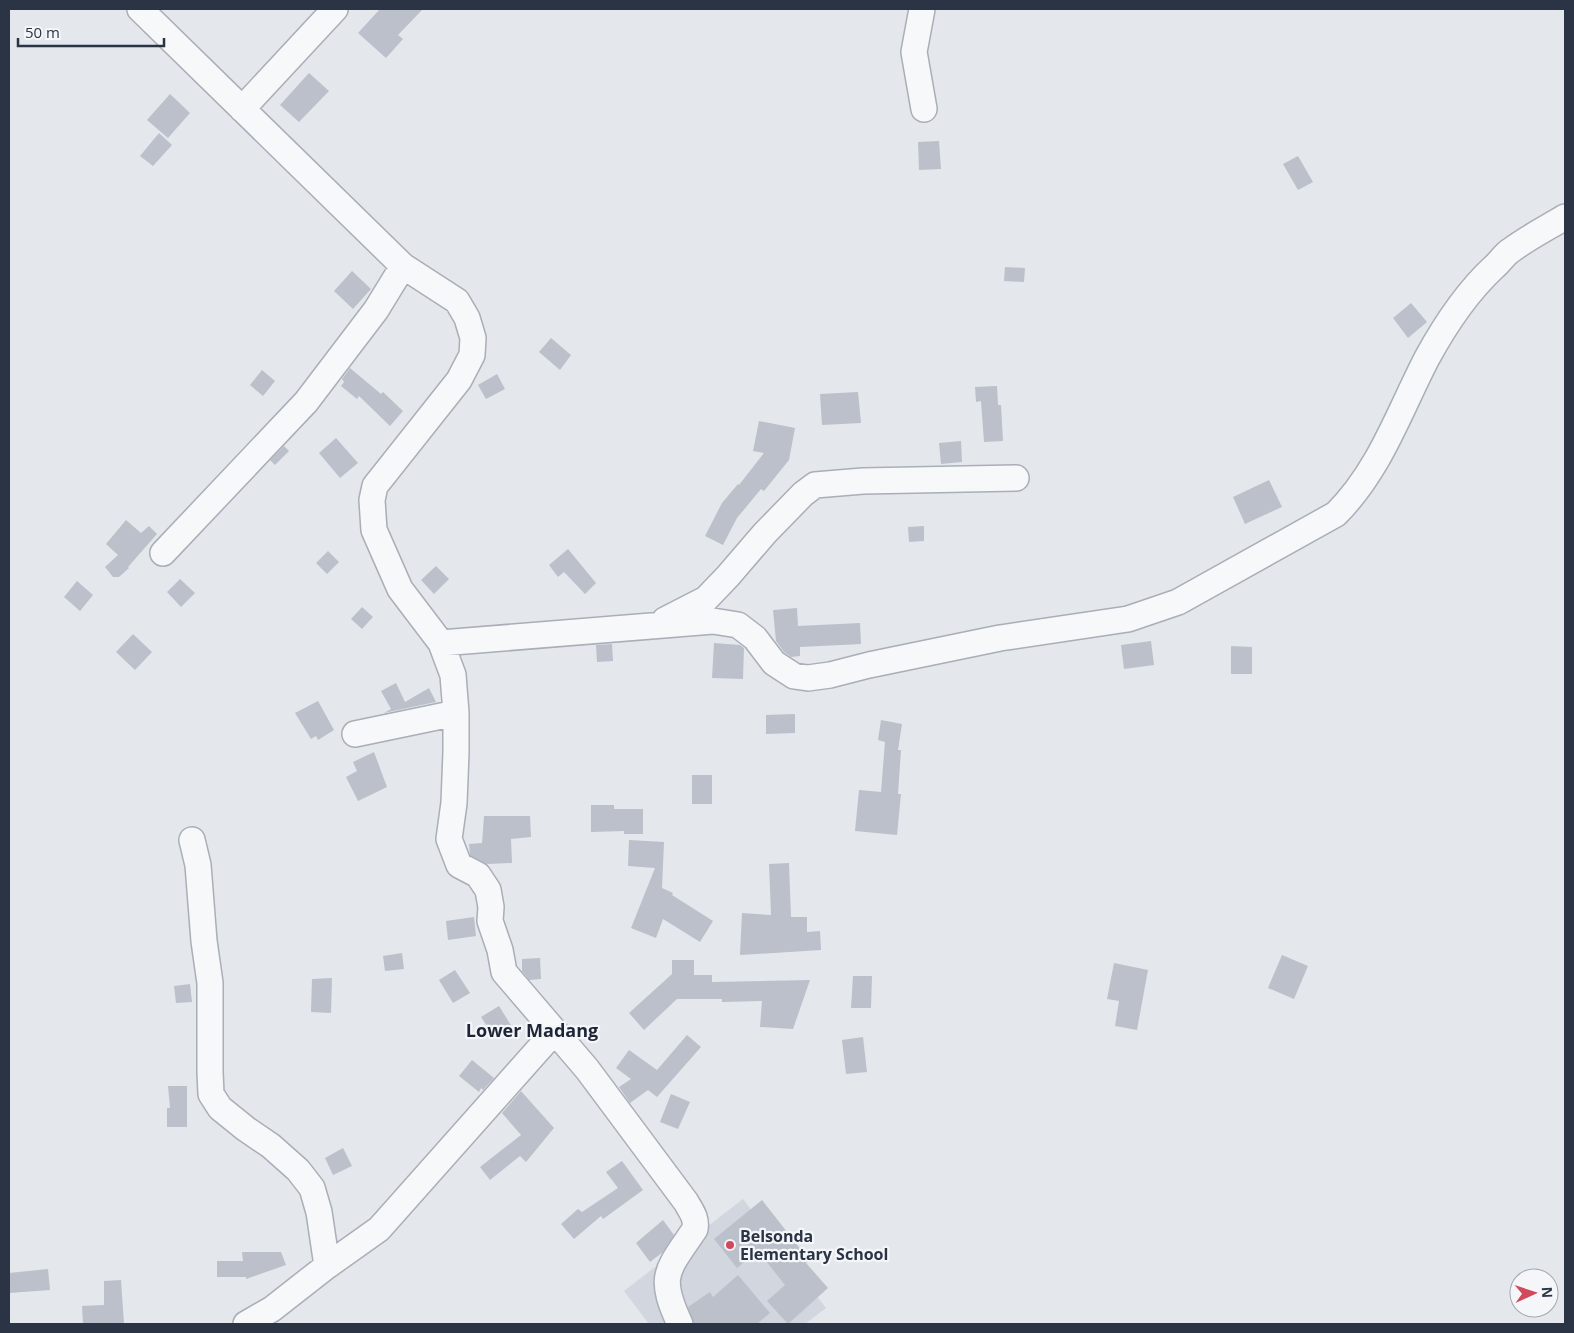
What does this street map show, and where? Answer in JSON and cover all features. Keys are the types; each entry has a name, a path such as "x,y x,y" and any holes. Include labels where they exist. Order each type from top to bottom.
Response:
{"street":[{"path":"140,9 403,266 457,301 467,318 473,338 472,355 459,380 375,486 372,500 374,530 400,589 441,643 453,675 456,713 454,804 449,839 459,864 478,875 488,890 491,907 490,921 500,950 504,972 587,1069 686,1202 694,1216 696,1222 695,1229 671,1264 666,1284 672,1306 680,1324"},
{"path":"242,109 335,9"},
{"path":"922,9 914,52 924,109"},
{"path":"441,643 713,621 738,625 755,638 774,663 794,676 808,678 830,675 1000,638 1128,619 1178,602 1336,514 1354,497 1403,412 1427,358 1449,321 1483,276 1510,251 1565,217"},
{"path":"163,553 306,402 376,310 403,266"},
{"path":"656,625 706,598 728,576 765,533 803,494 815,485 863,481 1016,478"},
{"path":"355,734 456,713"},
{"path":"192,840 198,865 204,941 210,983 211,1094 220,1108 278,1152 298,1170 312,1188 320,1212 326,1266"},
{"path":"246,1324 272,1309 326,1266 379,1229 554,1032"}],"shaded area":[{"name":"Belsonda Elementary School","path":"743,1199 826,1308 805,1324 649,1324 624,1291"}],"building":[{"path":"380,9 423,9 398,35 403,39 386,58 358,33"},
{"path":"309,73 329,91 299,122 280,105"},
{"path":"170,94 190,113 168,138 147,120"},
{"path":"159,133 172,145 153,166 140,156"},
{"path":"939,141 941,169 919,170 918,142"},
{"path":"1298,156 1313,182 1298,190 1283,164"},
{"path":"1005,267 1025,268 1024,282 1004,281"},
{"path":"352,271 371,289 353,309 334,291"},
{"path":"1411,303 1427,322 1408,338 1393,318"},
{"path":"551,338 571,355 560,370 539,352"},
{"path":"350,368 381,394 383,392 403,411 390,426 359,396 357,399 341,386 344,382 342,379"},
{"path":"262,370 275,381 263,396 250,385"},
{"path":"497,374 505,389 486,399 478,385"},
{"path":"997,386 998,405 1001,405 1003,441 984,442 981,401 976,402 975,387"},
{"path":"858,392 861,423 822,425 820,394"},
{"path":"759,421 795,428 789,460 764,491 761,489 737,518 723,545 705,536 722,503 764,453 753,451"},
{"path":"336,438 358,463 340,478 319,453"},
{"path":"961,441 962,462 941,464 939,443"},
{"path":"284,446 289,451 275,465 270,460"},
{"path":"1269,480 1282,507 1245,524 1233,497"},
{"path":"126,520 141,533 149,526 157,534 129,568 119,577 113,577 105,567 118,555 106,544"},
{"path":"924,526 924,541 909,542 908,527"},
{"path":"568,549 596,583 585,594 564,572 558,577 549,565"},
{"path":"328,551 339,562 327,574 316,563"},
{"path":"436,566 449,579 434,594 421,580"},
{"path":"180,579 195,593 181,607 167,592"},
{"path":"77,581 93,595 80,611 64,597"},
{"path":"362,607 373,617 362,629 351,619"},
{"path":"797,608 798,626 860,623 861,644 800,647 800,656 791,657 784,652 776,641 773,610"},
{"path":"133,634 152,652 135,670 116,652"},
{"path":"1151,641 1154,665 1124,669 1121,645"},
{"path":"714,643 740,645 744,648 743,679 712,678"},
{"path":"612,644 613,661 597,662 596,645"},
{"path":"1231,646 1252,647 1252,674 1231,674"},
{"path":"396,683 405,702 429,688 436,702 384,713 391,709 381,691"},
{"path":"318,701 334,730 318,740 316,736 311,739 295,713"},
{"path":"795,714 795,733 766,734 766,715"},
{"path":"881,720 902,724 898,750 901,750 898,794 901,794 897,835 855,831 859,790 881,792 885,742 878,740"},
{"path":"374,752 387,787 358,801 346,777 357,771 353,762"},
{"path":"692,775 712,775 712,804 692,804"},
{"path":"591,805 614,805 614,809 643,809 643,834 624,834 624,831 591,832"},
{"path":"484,816 530,816 531,837 511,839 512,863 487,864 470,855 469,844 482,843"},
{"path":"629,840 664,842 662,888 673,893 672,895 713,921 700,942 663,919 656,938 631,928 655,868 628,866"},
{"path":"789,863 791,917 807,917 807,932 820,931 821,950 740,955 742,913 771,915 769,864"},
{"path":"474,917 476,936 448,940 446,921"},
{"path":"402,953 404,969 385,971 383,956"},
{"path":"1282,955 1308,966 1294,999 1268,988"},
{"path":"540,958 541,979 529,980 522,971 522,959"},
{"path":"672,960 694,960 694,975 712,975 712,982 810,980 793,1029 760,1027 762,1001 722,1002 722,999 677,999 644,1030 629,1013 672,974"},
{"path":"1114,963 1148,970 1137,1030 1115,1026 1119,1001 1107,999"},
{"path":"455,970 470,993 453,1003 439,980"},
{"path":"853,976 872,976 871,1008 851,1008"},
{"path":"332,978 331,1013 311,1012 312,979"},
{"path":"190,984 192,1002 176,1003 174,986"},
{"path":"499,1006 512,1027 495,1038 481,1017"},
{"path":"687,1035 701,1047 657,1097 648,1090 630,1103 619,1087 631,1079 616,1068 629,1050 657,1070"},
{"path":"863,1037 867,1072 846,1074 842,1040"},
{"path":"472,1060 494,1078 483,1090 481,1088 479,1092 459,1076"},
{"path":"168,1086 187,1086 187,1127 167,1127 167,1108 170,1108"},
{"path":"521,1091 554,1128 526,1162 520,1156 490,1180 480,1167 521,1135 502,1113"},
{"path":"671,1094 690,1102 678,1129 660,1122"},
{"path":"343,1148 352,1166 333,1175 325,1158"},
{"path":"622,1161 643,1190 603,1219 601,1216 574,1239 561,1224 578,1209 582,1212 618,1188 606,1172"},
{"path":"762,1200 809,1260 806,1263 828,1288 788,1324 767,1301 785,1285 758,1251 737,1268 714,1239"},
{"path":"663,1220 674,1235 663,1252 650,1262 636,1243"},
{"path":"242,1252 281,1252 286,1265 246,1279 246,1277 217,1277 217,1261 243,1261"},
{"path":"48,1269 50,1290 9,1293 9,1273"},
{"path":"738,1275 770,1313 757,1324 694,1324 688,1307 710,1292 713,1297"},
{"path":"121,1280 124,1324 83,1324 82,1306 104,1305 104,1281"}],"place":[{"name":"Belsonda Elementary School","path":"730,1245"}],"district":[{"name":"Lower Madang","path":"532,1031"}]}
